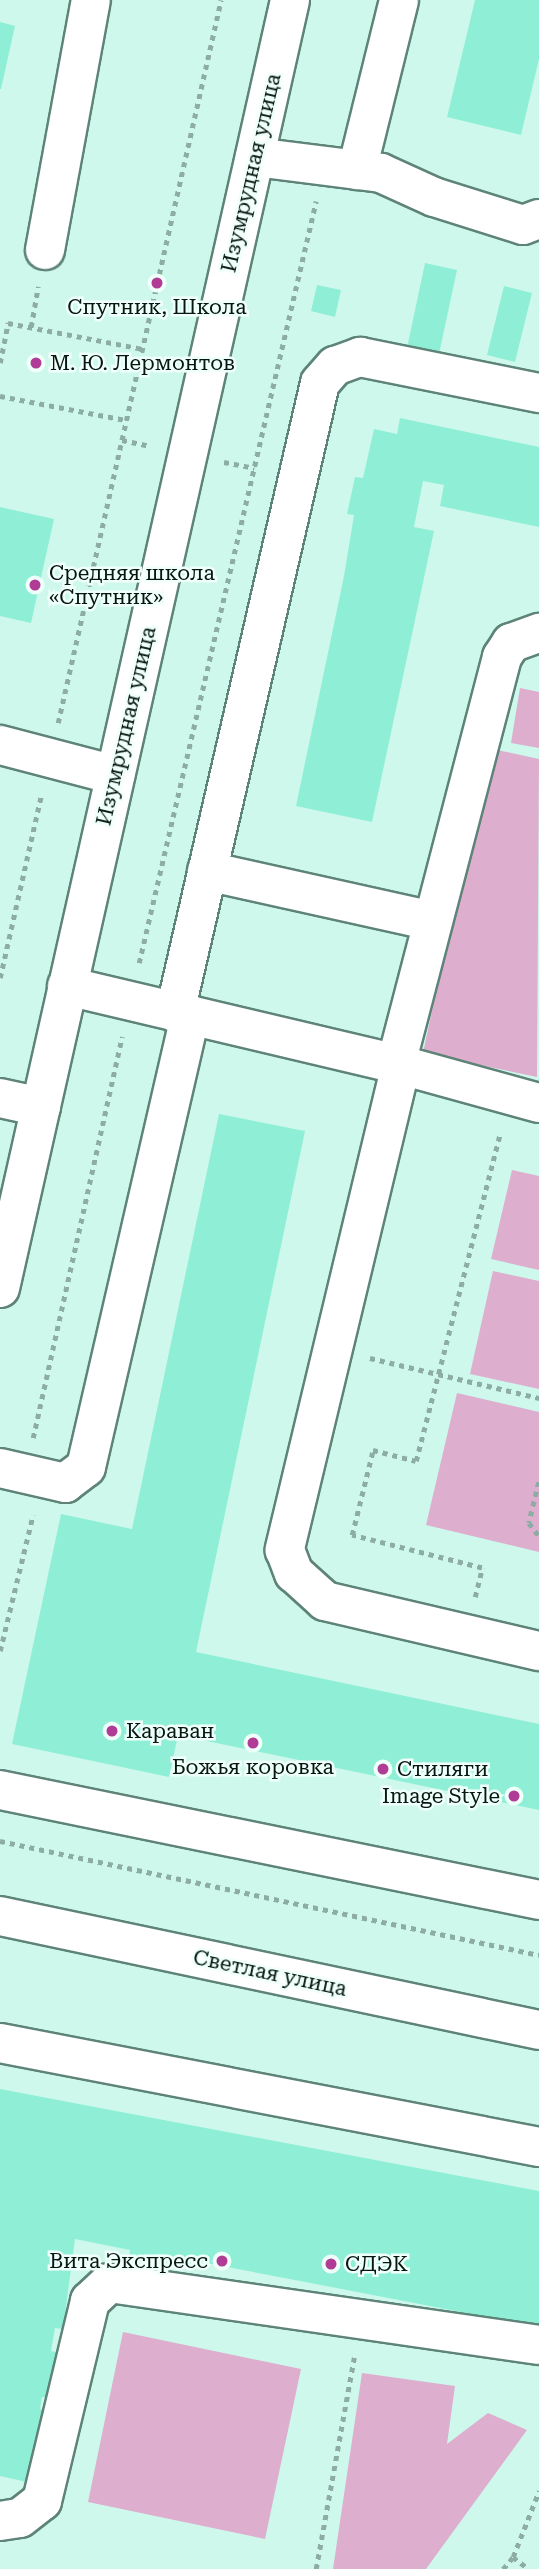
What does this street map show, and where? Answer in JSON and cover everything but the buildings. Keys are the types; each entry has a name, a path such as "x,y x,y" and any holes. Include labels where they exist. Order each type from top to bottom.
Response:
{"street":[{"path":"44,250 91,0"},
{"name":"Изумрудная улица","path":"0,1288 290,0"},
{"path":"341,168 399,0"},
{"path":"255,158 381,173 434,197 523,225 539,219"},
{"path":"12,1471 65,1483 86,1467 182,1014 207,870 320,383 334,366 360,357 539,393"},
{"path":"539,633 511,643 502,657 433,921 285,1550 294,1573 325,1601 539,1651"},
{"path":"0,745 115,775"},
{"path":"207,870 433,921"},
{"path":"67,986 399,1065 524,1099"},
{"path":"0,1098 41,1107"},
{"path":"0,1790 539,1900"},
{"name":"Светлая улица","path":"0,1916 539,2030"},
{"path":"0,2043 539,2147"},
{"path":"0,2521 20,2518 42,2501 90,2301 108,2283 539,2345"}],"path":[{"path":"0,978 221,0"},
{"path":"0,1651 33,1516 12,1471 341,168"},
{"path":"0,363 8,323 142,349"},
{"path":"0,396 126,421"},
{"path":"465,1634 482,1568 352,1535 373,1450 416,1461 438,1374 524,1099"},
{"path":"333,1349 539,1398"},
{"path":"539,1482 529,1523 539,1536"},
{"path":"0,1841 539,1955"},
{"path":"316,2569 355,2349"},
{"path":"503,2569 513,2557 539,2491"},
{"path":"513,2557 529,2569"}],"shaded area":[{"path":"520,688 539,692 539,748 511,743"},
{"path":"488,748 539,759 537,1077 423,1053"},
{"path":"512,1170 539,1176 539,1270 491,1259"},
{"path":"493,1271 539,1281 539,1389 470,1374"},
{"path":"457,1393 539,1412 539,1552 426,1525"},
{"path":"123,2332 301,2369 265,2539 88,2502"},
{"path":"362,2373 455,2386 447,2444 488,2413 527,2430 426,2569 333,2569"}],"place":[{"name":"Спутник, Школа","path":"157,283"},
{"name":"М. Ю. Лермонтов","path":"36,363"},
{"name":"Средняя школа «Спутник»","path":"35,585"},
{"name":"Караван","path":"112,1731"},
{"name":"Божья коровка","path":"253,1743"},
{"name":"Стиляги","path":"383,1769"},
{"name":"Image Style","path":"514,1796"},
{"name":"Вита Экспресс","path":"222,2261"},
{"name":"СДЭК","path":"331,2264"}]}
